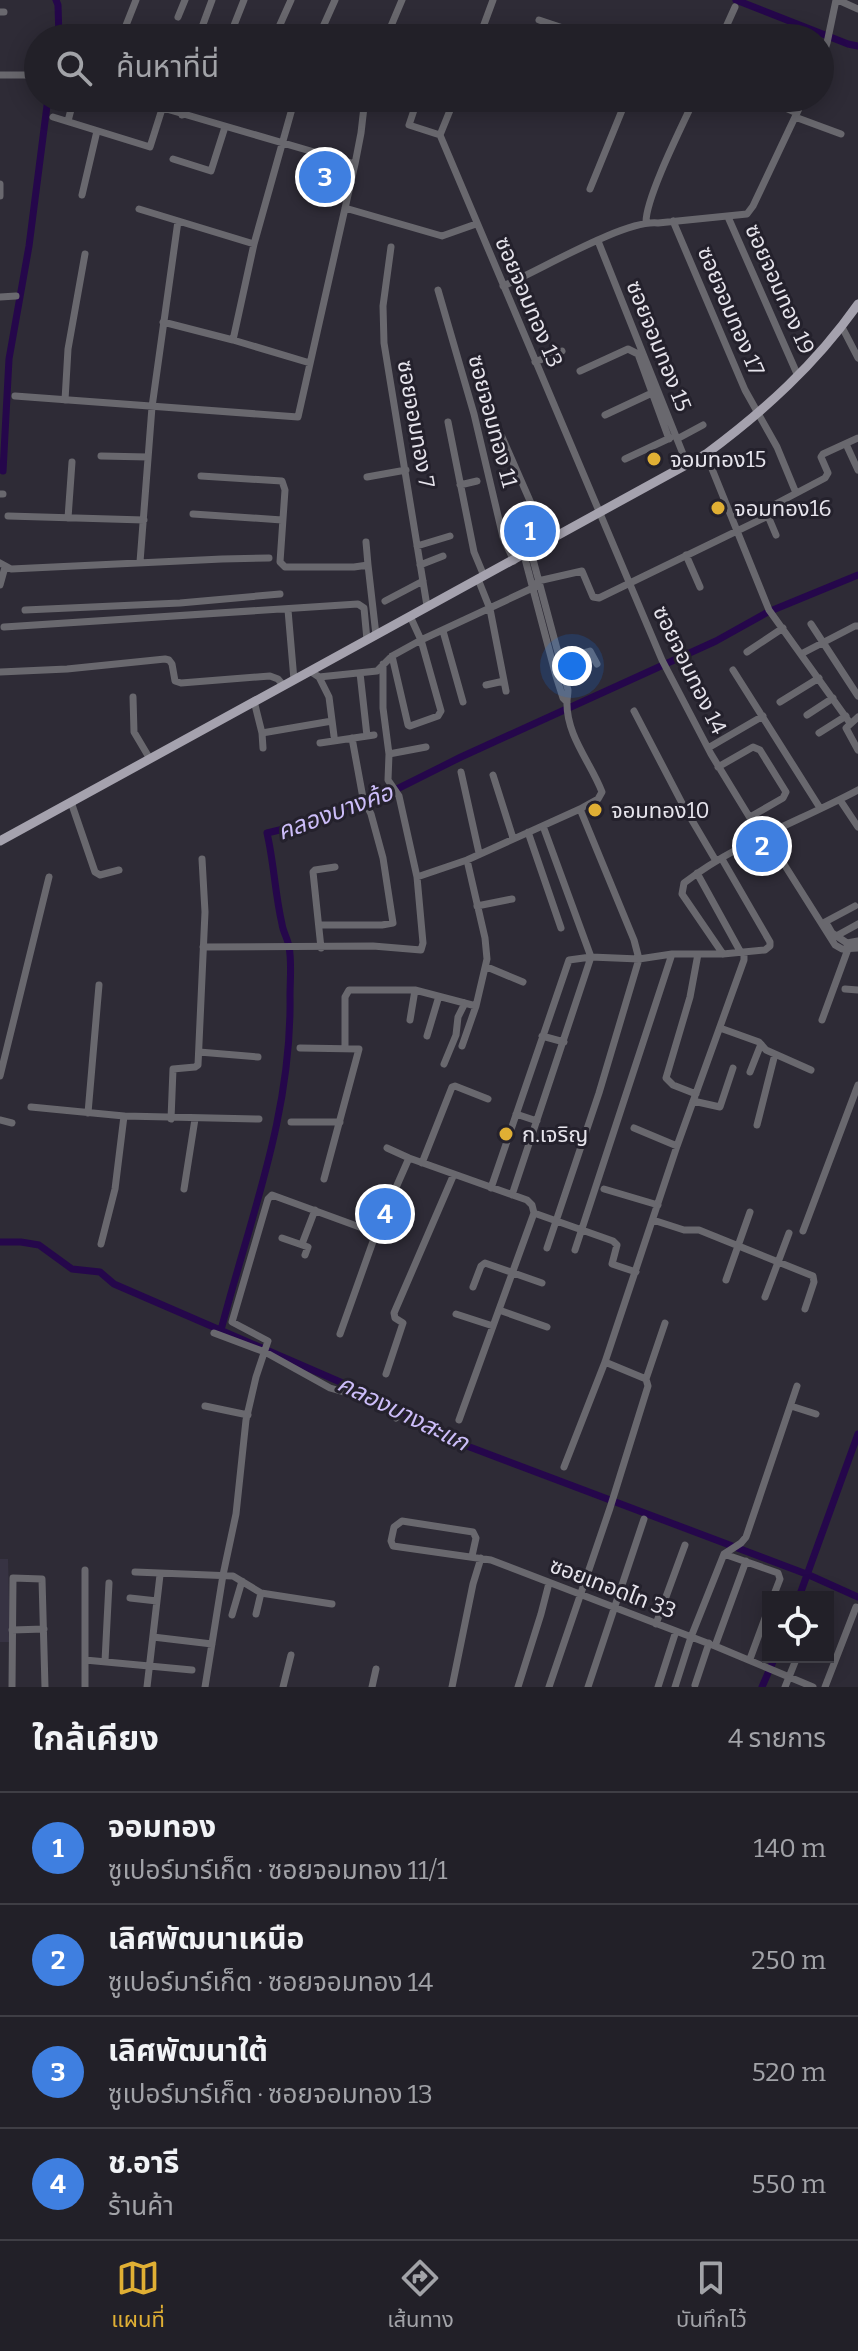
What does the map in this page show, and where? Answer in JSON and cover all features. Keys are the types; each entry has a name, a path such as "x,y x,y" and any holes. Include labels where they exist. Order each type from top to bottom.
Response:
{"main road":[{"path":"0,841 283,685 315,674 427,606 706,454 759,413 798,376 819,355 858,304"}],"street":[{"path":"127,24 136,0"},
{"path":"178,17 185,0"},
{"path":"203,24 212,0"},
{"path":"235,24 244,0"},
{"path":"280,24 291,0"},
{"path":"324,24 335,0"},
{"path":"392,24 402,0"},
{"path":"484,24 493,0"},
{"path":"831,24 837,0 858,9"},
{"path":"727,24 735,7"},
{"path":"539,20 551,24"},
{"path":"0,75 24,75"},
{"path":"68,121 70,112"},
{"path":"53,117 151,147 161,112"},
{"path":"172,112 355,164"},
{"path":"233,340 254,244 291,112"},
{"path":"15,396 300,416 363,112"},
{"path":"413,112 409,125 440,135"},
{"path":"449,112 440,135 476,224"},
{"path":"590,189 621,112"},
{"path":"646,222 647,210 689,112"},
{"path":"790,112 841,134"},
{"path":"503,286 646,222 743,215 750,210 797,112"},
{"path":"173,159 211,171 225,127"},
{"path":"82,195 97,131"},
{"path":"0,184 0,196"},
{"name":"ซอยจอมทอง 13","path":"345,208 442,236 476,224 599,513"},
{"path":"139,209 254,244"},
{"name":"ซอยจอมทอง 19","path":"728,217 798,376"},
{"path":"140,562 152,407 178,221"},
{"name":"ซอยจอมทอง 17","path":"673,221 745,390 777,447 796,493"},
{"name":"ซอยจอมทอง 15","path":"598,241 674,438 689,464"},
{"name":"ซอยจอมทอง 7","path":"391,247 383,306 384,343 427,606"},
{"path":"65,400 68,349 85,254"},
{"name":"ซอยจอมทอง 11","path":"438,290 474,414 503,537 514,561"},
{"path":"0,297 16,296"},
{"path":"163,322 310,363"},
{"path":"842,327 858,358"},
{"path":"580,371 631,349 638,354 652,393 674,438"},
{"path":"535,362 562,351"},
{"path":"605,415 652,393"},
{"path":"448,422 506,691"},
{"path":"625,459 703,425"},
{"path":"502,437 548,542"},
{"path":"776,535 768,508 828,476 821,457 823,454 858,438"},
{"path":"846,444 858,470"},
{"path":"706,454 769,610 848,719 846,728 858,750"},
{"path":"101,456 148,457"},
{"path":"68,518 72,462"},
{"path":"367,477 406,470"},
{"path":"201,476 282,481 285,490 280,562 283,566 321,568 368,565"},
{"path":"460,485 477,481"},
{"name":"ซอยจอมทอง 14","path":"599,513 667,671 718,767 835,945 848,949"},
{"path":"193,514 282,520"},
{"path":"8,516 144,520"},
{"path":"315,674 377,671 392,656 421,640 537,584 582,571 596,599 768,516"},
{"path":"417,546 450,536"},
{"path":"366,542 372,637"},
{"path":"417,877 467,860 580,809 598,799 602,792 570,721 568,690 527,554"},
{"path":"686,555 700,587"},
{"path":"420,565 443,556"},
{"path":"0,585 3,565 11,569 269,558"},
{"path":"385,601 423,581"},
{"path":"537,584 556,676 567,704"},
{"path":"25,610 180,603 280,594"},
{"path":"180,603 181,616"},
{"path":"4,627 362,605 372,637"},
{"path":"288,610 294,680"},
{"path":"392,656 406,721 410,726 438,716 441,711 421,640 410,616"},
{"path":"811,624 855,686 858,696"},
{"path":"801,654 858,626"},
{"path":"747,652 783,628"},
{"path":"443,631 463,702"},
{"path":"559,660 590,651 597,664"},
{"path":"0,672 165,659 172,664 175,681 181,683 270,676 283,685"},
{"path":"203,947 373,946 421,950 417,877 394,790 388,780 383,664"},
{"path":"733,670 820,808"},
{"path":"320,743 370,736 360,673"},
{"path":"315,674 329,697 334,736"},
{"path":"780,702 819,678"},
{"path":"486,685 504,681"},
{"path":"133,697 134,732 150,759"},
{"path":"807,715 833,698"},
{"path":"254,701 263,748"},
{"path":"491,1188 566,964 573,958 639,959 672,954 723,954 765,950 770,946 683,805 634,711"},
{"path":"708,748 763,716"},
{"path":"819,733 858,717"},
{"path":"262,733 332,721"},
{"path":"319,925 393,923 383,858 371,814 364,801 352,738"},
{"path":"389,754 426,747"},
{"path":"718,767 753,747 760,750 768,762 785,795 750,817"},
{"path":"461,772 479,853"},
{"path":"493,775 513,838"},
{"path":"723,954 682,894 684,883 763,835 858,790"},
{"path":"840,800 858,827"},
{"path":"71,802 95,872 100,875 119,870"},
{"path":"547,1248 599,1093 639,959 580,809"},
{"path":"512,1195 591,957 543,826"},
{"path":"528,832 561,928"},
{"path":"171,1119 173,1069 197,1066 199,1052 205,912 202,859"},
{"path":"462,1046 471,1004 487,967 467,860"},
{"path":"321,948 313,871 335,867"},
{"path":"564,1467 605,1362 677,1146 744,960 697,873"},
{"path":"0,1076 49,877"},
{"path":"477,906 512,899"},
{"path":"825,922 855,906"},
{"path":"816,916 847,943 858,941"},
{"path":"838,935 858,924"},
{"path":"822,1020 848,949 858,948"},
{"path":"575,1250 672,954"},
{"path":"698,954 690,997 666,1078 694,1098 720,1107 733,1068"},
{"path":"487,967 523,982"},
{"path":"88,1113 99,985"},
{"path":"845,989 858,990"},
{"path":"345,1047 346,992 415,990 471,1004"},
{"path":"410,1020 415,990"},
{"path":"427,1036 439,996"},
{"path":"444,1064 456,1035 458,1017 471,1004"},
{"path":"720,1028 761,1044 766,1050 811,1070"},
{"path":"542,1036 564,1042"},
{"path":"750,1072 761,1044"},
{"path":"300,1048 359,1049 324,1179"},
{"path":"199,1052 258,1057"},
{"path":"757,1125 775,1054"},
{"path":"803,1231 858,1085"},
{"path":"422,1163 452,1087 488,1099"},
{"path":"31,1107 171,1119 259,1119"},
{"path":"516,1114 537,1121"},
{"path":"101,1244 115,1189 124,1116"},
{"path":"184,1189 195,1119"},
{"path":"0,1120 12,1123"},
{"path":"291,1122 340,1122"},
{"path":"634,1128 677,1146"},
{"path":"387,1148 527,1200 532,1205 534,1213 459,1420"},
{"path":"340,1334 376,1233 409,1158"},
{"path":"386,1374 403,1323 395,1318 394,1313 454,1174"},
{"path":"604,1189 658,1205"},
{"path":"376,1233 272,1195 268,1199 232,1322 266,1348 330,1388 372,1400 390,1410 396,1418"},
{"path":"302,1244 315,1210"},
{"path":"726,1280 750,1212"},
{"path":"534,1213 615,1242 612,1264 636,1272"},
{"path":"653,1220 684,1230 699,1230 814,1277 805,1309"},
{"path":"765,1297 789,1233"},
{"path":"282,1238 308,1247 305,1255"},
{"path":"473,1287 483,1264 542,1283"},
{"path":"499,1310 547,1327"},
{"path":"456,1314 493,1326"},
{"path":"549,1687 610,1508 665,1323"},
{"path":"214,1333 266,1348"},
{"path":"205,1687 236,1514 248,1415 266,1348"},
{"path":"605,1362 646,1379"},
{"path":"675,1687 691,1637 726,1552 746,1537 797,1386"},
{"path":"205,1406 248,1415"},
{"path":"791,1406 816,1414"},
{"path":"588,1687 644,1519"},
{"name":"ซอยเทอดไท 33","path":"476,1557 473,1532 402,1521 394,1527 393,1546 476,1557 712,1644 813,1687"},
{"path":"656,1624 685,1545"},
{"path":"726,1552 780,1575 775,1591"},
{"path":"452,1687 476,1557"},
{"path":"695,1685 746,1561"},
{"path":"85,1570 85,1687"},
{"path":"135,1572 233,1576 261,1593 332,1604"},
{"path":"147,1687 160,1575"},
{"path":"12,1687 13,1578 42,1579 45,1687"},
{"path":"232,1615 242,1581"},
{"path":"105,1661 109,1583"},
{"path":"518,1687 549,1583"},
{"path":"256,1614 261,1593"},
{"path":"130,1598 157,1601"},
{"path":"825,1687 856,1607"},
{"path":"750,1659 762,1626"},
{"path":"12,1630 44,1629"},
{"path":"658,1687 676,1631"},
{"path":"153,1637 212,1644"},
{"path":"283,1687 291,1655"},
{"path":"85,1660 192,1670"},
{"path":"785,1687 794,1663"},
{"path":"372,1687 376,1669"}],"shaded area":[{"path":"0,1559 8,1559 10,1642 0,1642"}],"waterway":[{"path":"56,0 59,24"},
{"path":"736,0 797,24"},
{"path":"834,38 858,46"},
{"path":"3,471 9,359 29,246 46,112"},
{"name":"คลองบางค้อ","path":"221,1330 277,1124 289,1040 290,953 267,833 296,826 393,791 716,641 768,612 858,575"},
{"name":"คลองบางสะแก","path":"0,1242 39,1245 72,1269 100,1272 114,1284 391,1404 438,1435 809,1575 858,1597"},
{"path":"801,1591 858,1434"},
{"path":"762,1687 772,1663"}],"place":[{"name":"เลิศพัฒนาใต้","path":"325,177"},
{"name":"จอมทอง15","path":"654,459"},
{"name":"จอมทอง16","path":"718,508"},
{"name":"จอมทอง","path":"530,531"},
{"name":"จอมทอง10","path":"595,810"},
{"name":"เลิศพัฒนาเหนือ","path":"762,846"},
{"name":"ก.เจริญ","path":"506,1134"},
{"name":"ช.อารี","path":"385,1214"}]}
